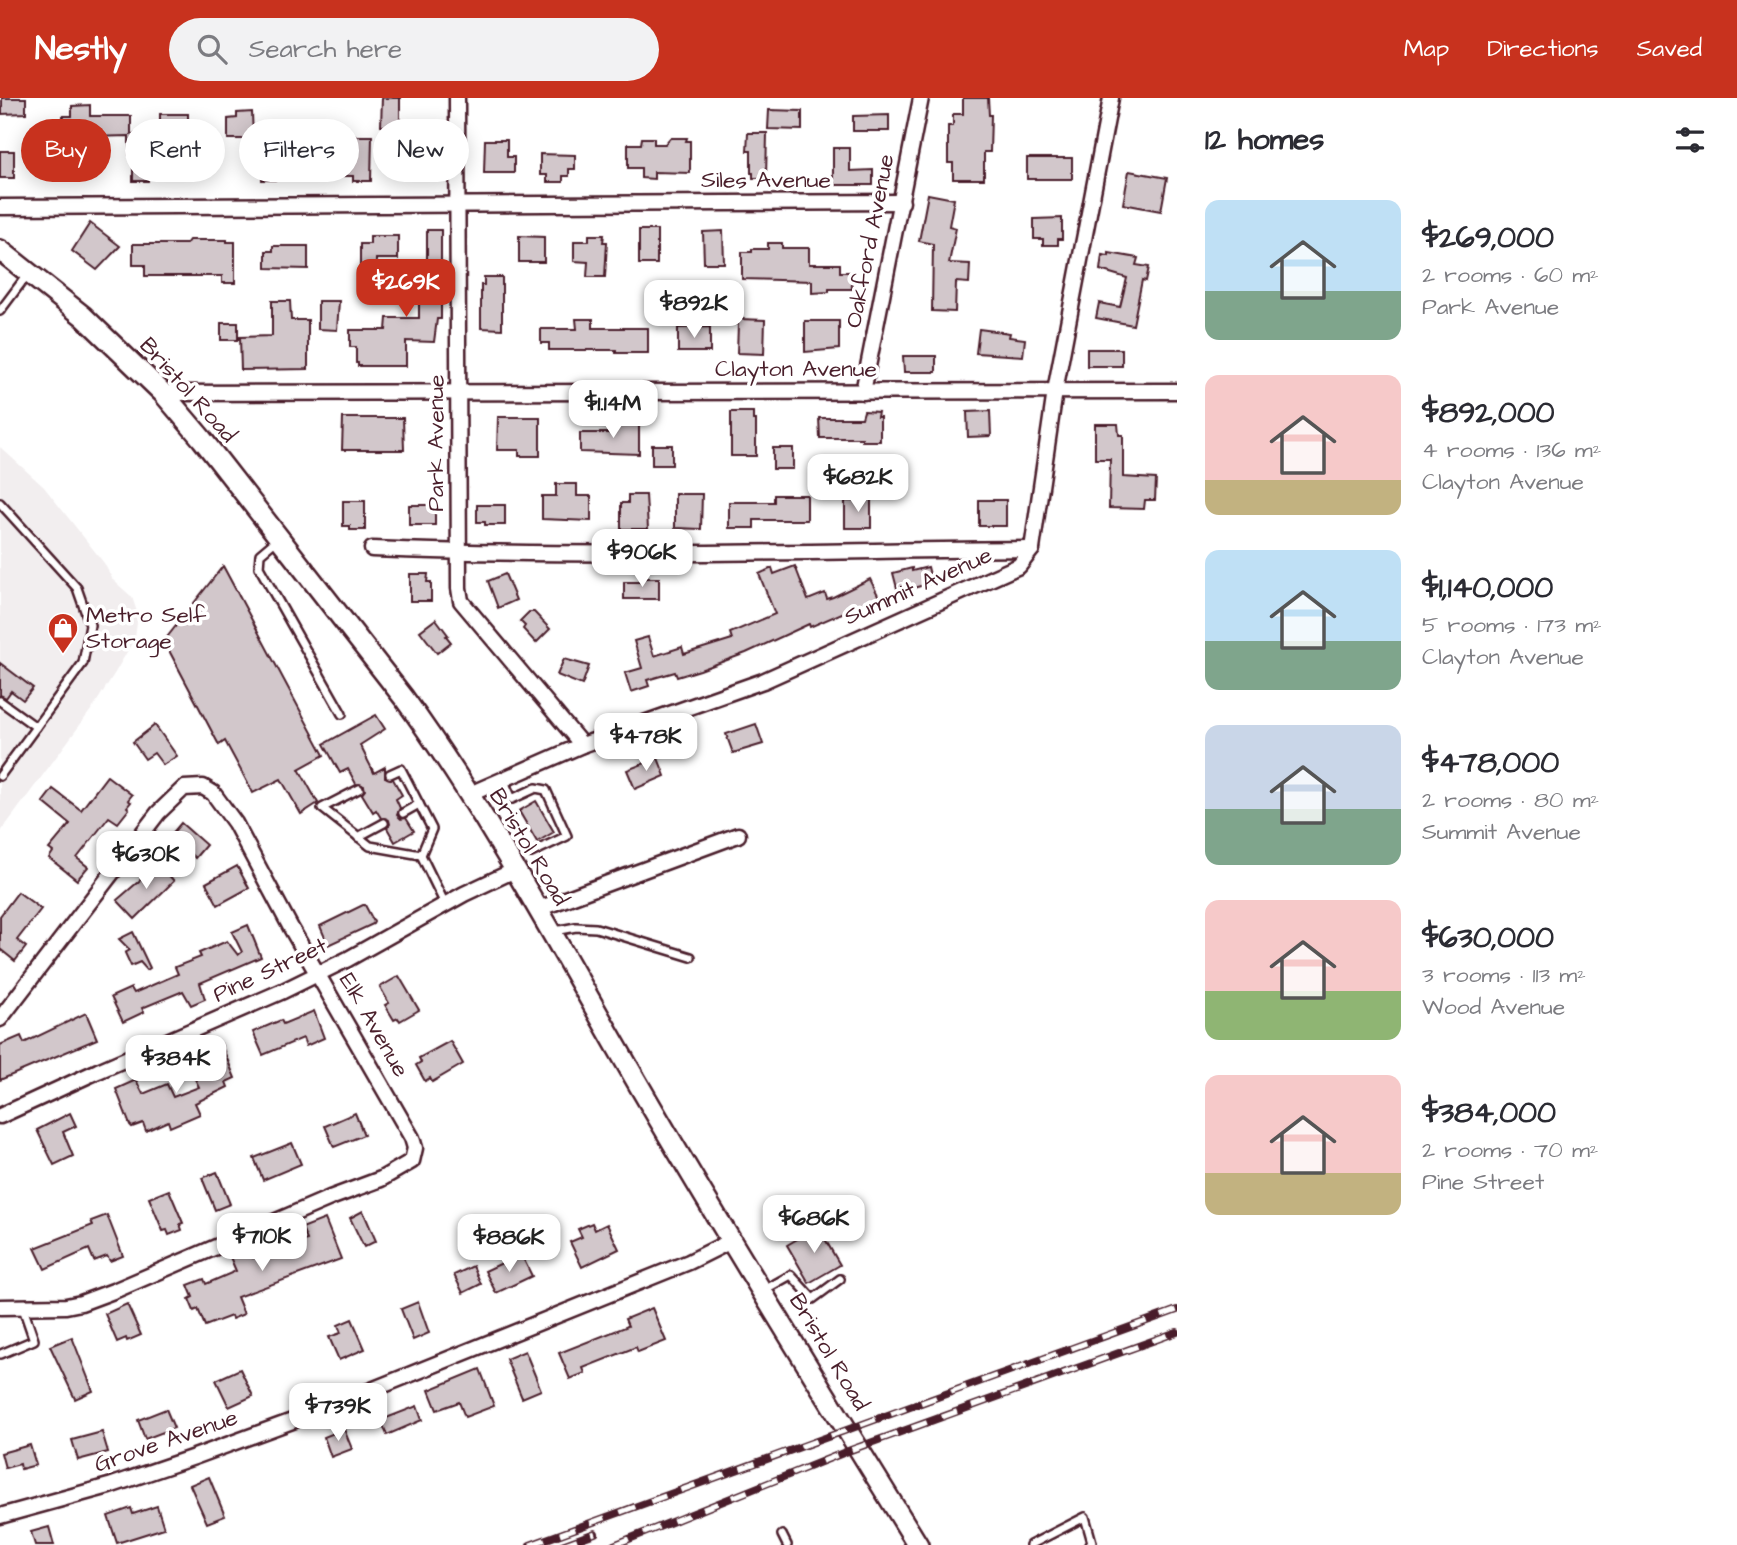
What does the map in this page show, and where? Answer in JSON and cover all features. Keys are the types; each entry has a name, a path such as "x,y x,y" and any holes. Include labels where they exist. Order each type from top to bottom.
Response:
{"main road":[{"name":"Bristol Road","path":"0,250 83,316 163,393 404,698 470,794 732,1241 918,1545"}],"street":[{"name":"Park Avenue","path":"457,98 461,601 582,745"},
{"name":"Oakford Avenue","path":"863,392 921,98"},
{"path":"372,549 459,552 1032,549 1055,391 1111,98"},
{"name":"Siles Avenue","path":"0,206 902,202"},
{"name":"Clayton Avenue","path":"163,393 1177,391"},
{"name":"Summit Avenue","path":"470,794 582,745 763,681 1019,566 1032,549"},
{"name":"Elk Avenue","path":"0,1019 158,813 184,788 203,788 213,793 235,823 291,928 412,1138 414,1157 401,1169 381,1179 330,1198 116,1290 73,1305 23,1308"},
{"path":"538,909 738,835"},
{"name":"Pine Street","path":"0,1116 318,974 445,904 516,870"},
{"name":"Grove Avenue","path":"0,1516 109,1486 317,1412 689,1262 732,1241"},
{"path":"0,1307 23,1308"}],"lane":[{"path":"0,311 29,271"},
{"path":"0,503 77,588 90,625 83,663 0,776"},
{"path":"279,538 260,554 258,567 342,714"},
{"path":"0,701 36,727"},
{"path":"390,774 401,769 432,828 421,855 445,904"},
{"path":"503,779 512,799 536,788 546,790 567,836 531,853"},
{"path":"359,789 321,808 370,846 421,855"},
{"path":"403,813 419,804"},
{"path":"358,837 384,823"},
{"path":"551,932 576,927 596,928 691,957"},
{"path":"763,1290 791,1275 813,1299 840,1279"},
{"path":"1,1354 34,1340 23,1308"},
{"path":"1035,1544 1084,1517 1092,1542 1090,1545"},
{"path":"782,1535 787,1545"}],"shaded area":[{"name":"Metro Self Storage","path":"0,447 44,487 104,563 113,580 132,597 138,615 135,638 94,706 0,833"}],"building":[{"path":"2,98 26,98 26,113 2,114"},
{"path":"382,98 400,98 400,119 381,119"},
{"path":"963,98 988,98 991,115 990,152 984,152 984,179 953,179 953,163 948,163 948,126 953,126 953,114 963,114"},
{"path":"90,105 90,116 131,116 131,119 125,119 125,136 111,136 111,119 63,119 63,116 72,116 72,106"},
{"path":"769,110 802,111 802,130 768,129"},
{"path":"252,112 252,119 239,119 239,139 228,139 228,119 237,118 237,113"},
{"path":"160,114 188,114 188,119 160,119"},
{"path":"889,115 889,131 853,131 853,116"},
{"path":"748,133 767,133 766,178 753,178 751,173 751,151 747,151"},
{"path":"359,136 372,136 371,181 359,181"},
{"path":"642,138 654,138 654,144 665,144 670,138 687,138 686,141 690,141 690,173 654,172 654,179 641,178 641,168 628,168 628,144 641,144"},
{"path":"485,140 507,140 507,157 514,157 514,173 484,173"},
{"path":"833,148 850,148 850,171 873,170 873,185 833,185"},
{"path":"0,151 14,151 14,178 0,178"},
{"path":"540,154 575,155 575,169 569,169 569,176 563,176 563,182 547,182 547,175 540,175"},
{"path":"1027,158 1072,158 1072,179 1027,179"},
{"path":"1129,171 1167,178 1161,211 1123,204"},
{"path":"928,194 954,199 949,226 956,228 949,263 970,264 969,283 956,282 955,312 932,311 933,244 919,241"},
{"path":"1062,218 1062,239 1058,239 1058,245 1043,245 1043,239 1034,239 1034,219"},
{"path":"90,223 120,246 97,270 72,251"},
{"path":"427,230 441,230 441,319 437,319 434,342 406,341 406,366 358,366 356,347 350,347 350,330 386,330 387,318 419,318 422,262 427,262"},
{"path":"639,230 657,230 657,264 639,264"},
{"path":"723,231 724,263 704,263 703,232"},
{"path":"589,235 604,235 603,242 607,242 605,277 587,277 588,262 574,261 574,241 589,241"},
{"path":"370,236 398,236 398,259 376,259 376,268 360,268 360,244 370,244"},
{"path":"519,236 544,237 544,262 519,262"},
{"path":"189,240 235,242 235,283 222,283 222,276 145,276 145,265 133,265 133,244 186,244"},
{"path":"768,243 782,243 782,248 809,248 809,264 840,264 840,272 851,272 852,289 829,289 829,292 812,293 812,281 742,279 742,252 768,249"},
{"path":"273,246 308,246 308,269 266,268 266,251 273,251"},
{"path":"1109,253 1138,258 1136,265 1149,267 1146,281 1142,280 1133,325 1096,318 1099,303 1120,307 1127,278 1100,270 1102,255 1109,256"},
{"path":"484,277 502,277 502,329 481,328 481,285 484,285"},
{"path":"272,301 290,301 291,320 308,320 308,369 241,370 240,337 272,336"},
{"path":"318,301 339,301 337,330 318,329"},
{"path":"726,308 739,308 740,319 765,320 764,354 737,353 738,324 726,324"},
{"path":"576,319 593,319 593,328 648,328 648,353 549,350 549,343 541,343 541,329 577,329"},
{"path":"805,321 839,321 839,349 805,352"},
{"path":"221,323 238,323 238,340 221,340"},
{"path":"710,327 710,352 678,352 678,328"},
{"path":"979,329 1010,333 1009,337 1025,339 1023,356 976,353"},
{"path":"1087,349 1122,349 1122,366 1087,366"},
{"path":"903,356 936,356 936,372 904,372"},
{"path":"864,411 878,412 880,441 820,438 819,418 862,418"},
{"path":"990,411 991,436 968,437 967,412"},
{"path":"731,412 753,412 753,420 756,420 756,456 731,456"},
{"path":"498,417 540,417 540,456 519,456 519,450 497,450"},
{"path":"343,418 403,418 404,450 342,450"},
{"path":"615,423 639,423 639,454 580,452 580,433 615,433"},
{"path":"1095,424 1118,424 1119,435 1123,435 1123,477 1156,479 1155,500 1145,500 1144,509 1109,508 1110,459 1095,459"},
{"path":"652,445 672,445 672,465 652,465"},
{"path":"773,448 793,448 793,469 773,469"},
{"path":"556,484 577,484 577,496 591,496 591,521 542,519 542,496 556,496"},
{"path":"675,494 702,494 701,529 675,528"},
{"path":"628,495 646,495 648,529 621,529 621,503 628,503"},
{"path":"774,495 807,495 807,520 754,520 754,528 729,528 729,502 774,502"},
{"path":"871,499 871,528 845,528 845,501"},
{"path":"979,500 1006,500 1006,526 979,526"},
{"path":"343,501 365,501 365,530 350,530 350,526 343,526"},
{"path":"409,505 435,505 435,525 409,525"},
{"path":"477,505 505,505 505,525 485,525 485,522 477,522"},
{"path":"223,566 324,755 299,769 318,803 301,814 281,779 253,793 225,741 219,745 164,641"},
{"path":"795,566 808,600 825,593 827,599 833,597 870,579 879,597 700,670 677,677 675,672 647,680 649,686 631,692 625,673 642,668 634,641 648,637 654,656 682,647 684,654 732,639 730,633 775,614 759,574 772,568 774,574"},
{"path":"928,567 932,583 898,592 893,573"},
{"path":"410,574 428,574 431,601 410,601"},
{"path":"505,574 516,600 498,608 488,581"},
{"path":"640,578 659,578 659,599 624,599 624,582 640,582"},
{"path":"529,612 534,612 550,629 536,643 523,629 525,626 520,621"},
{"path":"436,619 451,642 437,653 420,631"},
{"path":"564,659 589,666 582,685 557,675"},
{"path":"0,663 33,688 23,700 11,691 6,698 0,695"},
{"path":"376,715 385,729 360,745 374,773 385,767 385,777 393,779 402,795 396,799 400,808 397,815 401,819 406,818 414,831 395,842 387,828 389,820 381,818 376,810 373,812 362,794 364,786 356,784 348,769 340,773 324,744"},
{"path":"756,724 763,744 733,753 726,734"},
{"path":"155,725 177,756 163,765 154,753 145,759 133,742"},
{"path":"658,758 665,776 635,789 627,770"},
{"path":"107,776 132,795 128,800 131,802 127,807 129,809 118,823 109,817 77,858 88,867 77,880 49,858 53,852 49,849 70,824 43,802 53,789 81,810"},
{"path":"536,801 554,832 537,842 519,811"},
{"path":"181,823 206,845 195,858 170,836"},
{"path":"159,864 174,881 135,919 117,900"},
{"path":"237,866 249,888 218,905 206,883"},
{"path":"18,892 41,909 17,940 26,947 15,961 0,949 0,916"},
{"path":"363,905 373,924 328,945 320,926"},
{"path":"248,925 261,957 200,983 205,999 191,1005 183,991 142,1008 144,1012 123,1022 111,997 131,988 134,993 178,974 175,967 201,957 199,953 227,941 238,955 242,952 232,932"},
{"path":"133,932 150,968 147,970 140,962 131,966 125,953 130,950 119,939"},
{"path":"399,976 419,1010 400,1021 398,1018 394,1020 385,1005 389,1003 380,987"},
{"path":"314,1011 324,1038 306,1046 303,1038 263,1055 253,1032 281,1020 283,1024"},
{"path":"86,1013 97,1039 0,1080 0,1045 21,1036 24,1043"},
{"path":"450,1041 463,1064 432,1082 430,1078 425,1081 416,1065 421,1062 419,1058"},
{"path":"221,1044 235,1078 226,1082 228,1087 195,1103 200,1114 170,1127 168,1121 146,1131 143,1123 132,1127 130,1125 116,1089 136,1080 143,1094 167,1084 173,1097 199,1087 193,1075 210,1067 204,1052"},
{"path":"70,1113 76,1126 63,1132 73,1156 54,1165 37,1130"},
{"path":"355,1113 364,1135 334,1147 325,1126"},
{"path":"292,1143 301,1164 263,1180 254,1158"},
{"path":"217,1172 230,1204 215,1210 202,1178"},
{"path":"169,1190 183,1223 180,1224 182,1230 169,1235 167,1230 163,1231 149,1198"},
{"path":"363,1211 376,1241 364,1247 350,1218"},
{"path":"107,1215 123,1256 110,1261 107,1256 94,1261 89,1249 45,1269 35,1248 93,1225 91,1221"},
{"path":"325,1219 341,1259 237,1297 244,1314 205,1326 198,1309 194,1311 189,1299 193,1297 188,1285 204,1279 206,1284 236,1271 230,1257 249,1249 253,1258 280,1246 282,1251 307,1240 302,1228"},
{"path":"592,1223 595,1230 607,1224 619,1249 582,1267 570,1242 582,1237 578,1229"},
{"path":"818,1227 840,1265 809,1283 787,1245"},
{"path":"521,1254 532,1276 496,1293 485,1271"},
{"path":"473,1266 481,1284 463,1293 454,1275"},
{"path":"418,1302 429,1333 413,1340 401,1309"},
{"path":"127,1304 141,1335 117,1342 105,1314"},
{"path":"652,1308 666,1341 638,1352 636,1347 583,1368 585,1373 570,1379 559,1353 628,1326 625,1319"},
{"path":"352,1319 365,1349 339,1360 329,1337 341,1333 338,1325"},
{"path":"72,1337 93,1391 75,1399 50,1346"},
{"path":"525,1351 541,1390 522,1398 506,1359"},
{"path":"240,1369 253,1396 229,1407 216,1380"},
{"path":"480,1369 494,1406 465,1417 459,1402 437,1410 429,1390"},
{"path":"417,1406 422,1420 387,1435 381,1420"},
{"path":"166,1409 174,1428 145,1439 138,1420"},
{"path":"344,1429 352,1449 331,1457 324,1437"},
{"path":"102,1432 108,1452 78,1460 72,1440"},
{"path":"30,1445 36,1465 21,1469 20,1464 5,1468 1,1453"},
{"path":"209,1477 225,1516 207,1523 190,1485"},
{"path":"157,1506 164,1528 117,1543 108,1516 131,1508 133,1514"},
{"path":"49,1527 54,1545 35,1545 31,1532"}],"railway":[{"path":"530,1545 1177,1310"},
{"path":"614,1545 848,1451 1177,1332"},
{"path":"562,1545 595,1533"}],"place":[{"name":"Metro Self Storage","path":"63,655"}]}
